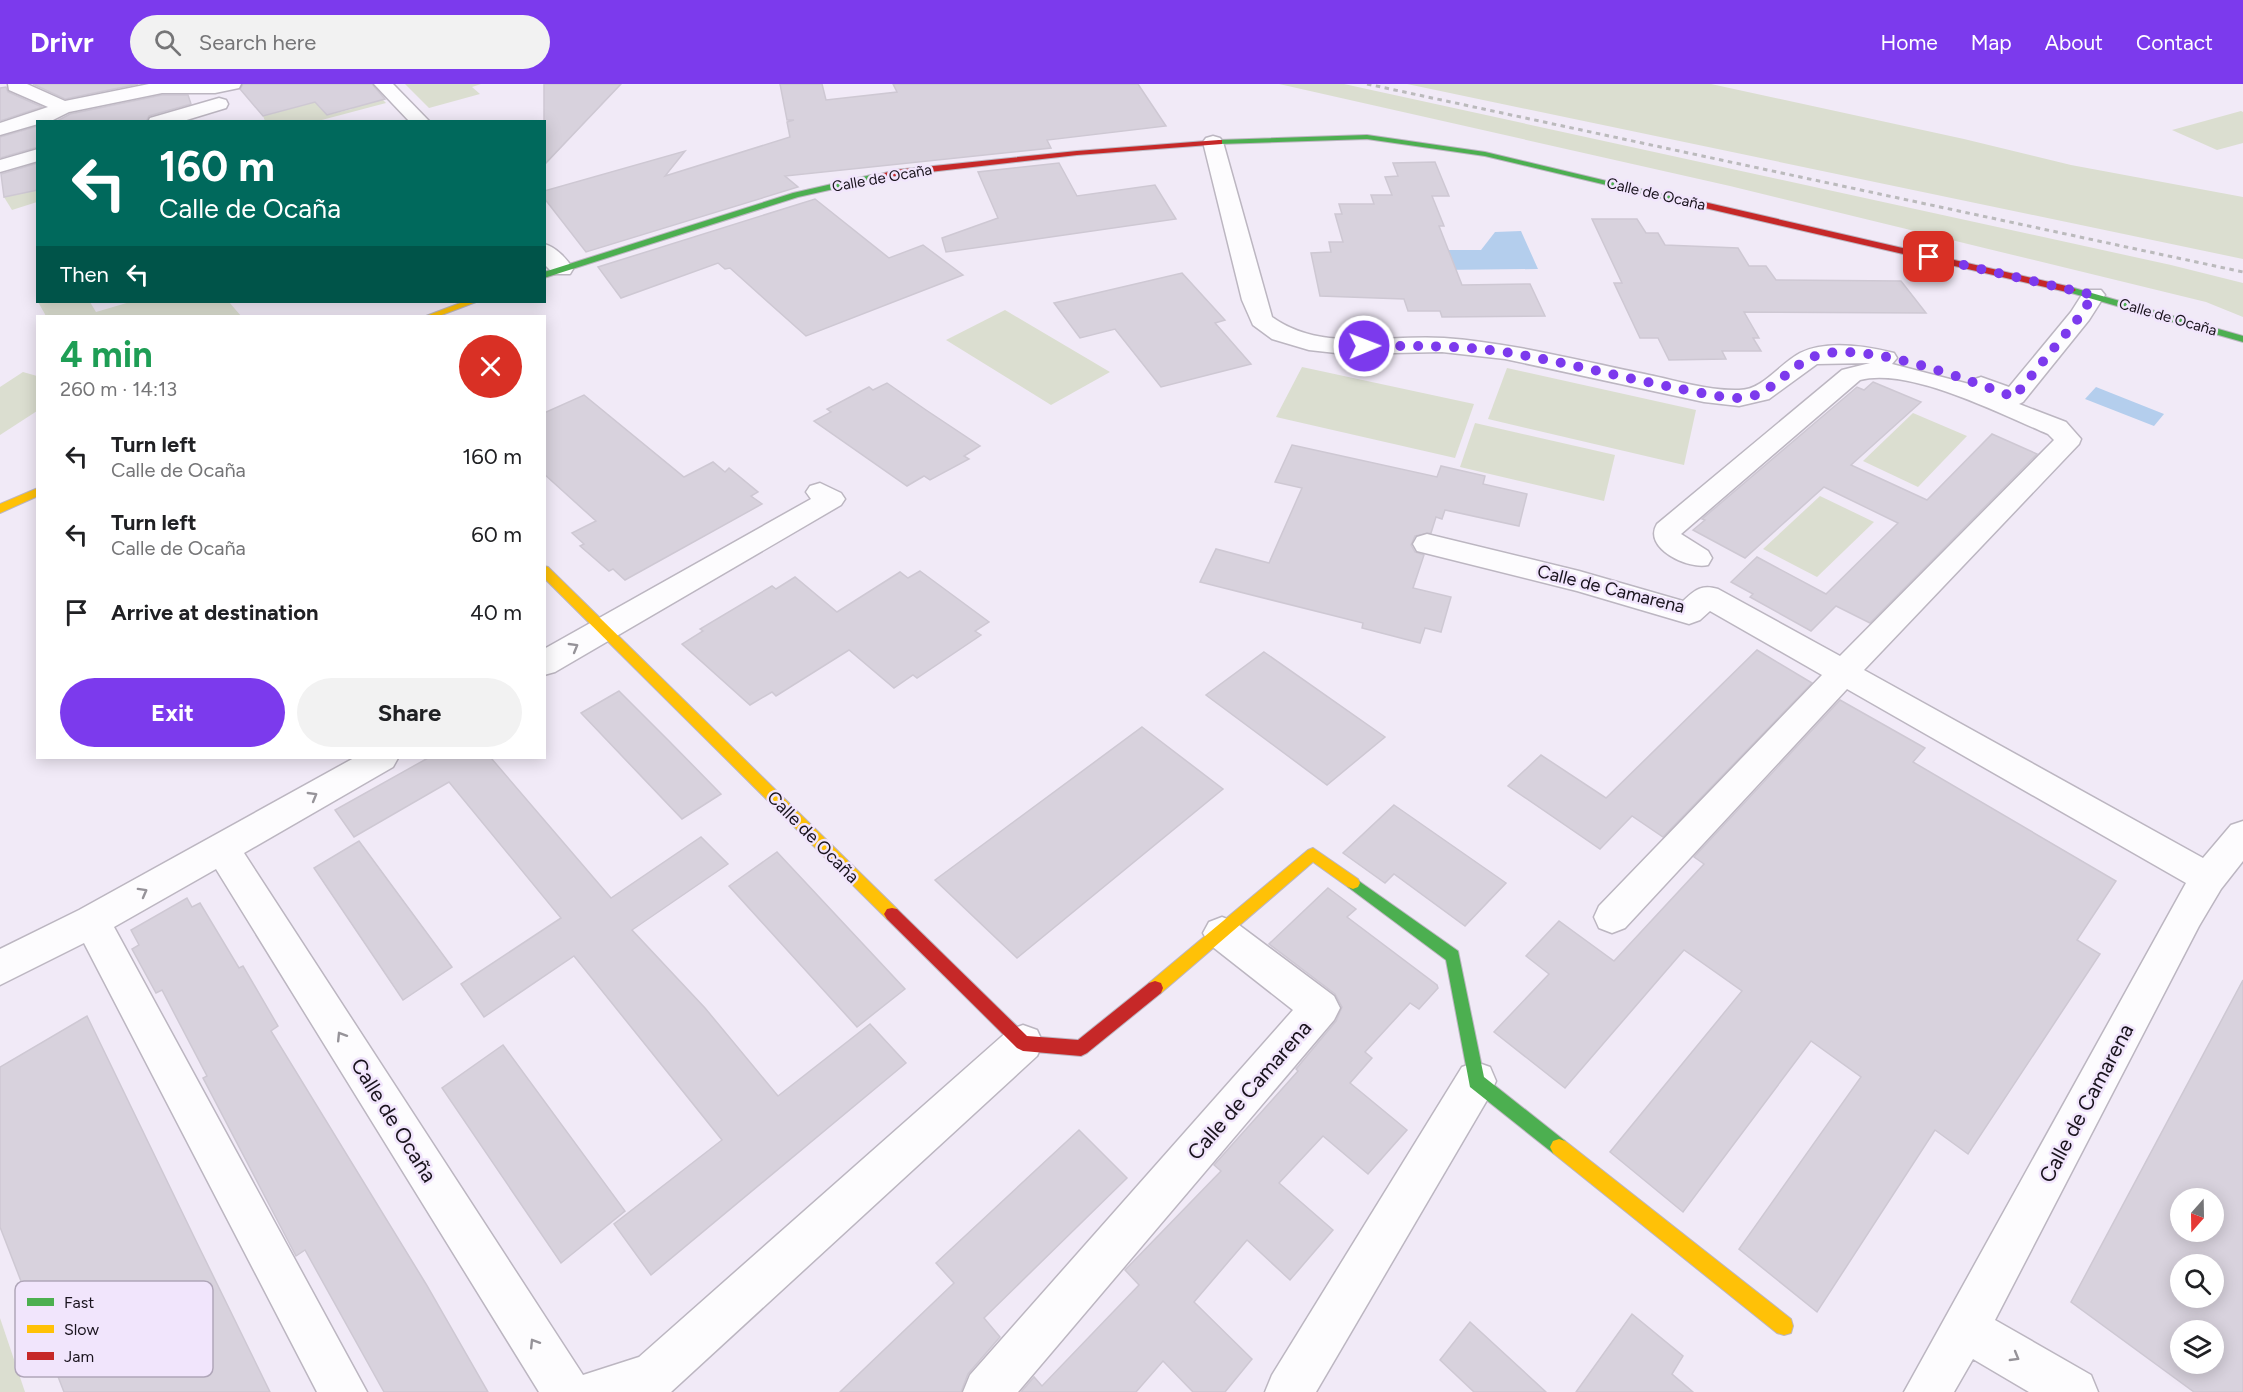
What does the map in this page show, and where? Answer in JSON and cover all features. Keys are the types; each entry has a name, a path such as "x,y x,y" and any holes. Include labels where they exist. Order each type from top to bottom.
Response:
{"street":[{"path":"17,84 16,86 63,107"},
{"path":"383,84 420,120"},
{"path":"0,129 46,116 63,107 162,87 222,92"},
{"path":"161,120 222,92"},
{"path":"222,92 229,120"},
{"name":"Calle de Ocaña","path":"546,256 553,272 796,195 895,173 1077,153 1213,142 1367,137 1485,154 2093,295 2243,339"},
{"path":"1213,142 1261,320 1280,334 1309,343 1345,347 1442,345 1505,352 1704,393 1739,398 1760,394 1809,358 1827,354 1863,354 2014,397 2081,315 2093,295"},
{"path":"0,166 36,156"},
{"path":"434,315 468,303"},
{"path":"1612,917 1843,673 2066,444 2068,439 2065,433 2057,428 1939,376 1869,370 1844,381 1667,531 1667,540 1698,558"},
{"path":"0,509 36,491"},
{"path":"546,663 831,499 820,492"},
{"name":"Calle de Camarena","path":"1427,544 1579,581 1689,613 1707,596 2208,878"},
{"name":"Calle de Ocaña","path":"546,572 1023,1043"},
{"path":"0,968 92,921 379,759"},
{"name":"Calle de Camarena","path":"1928,1392 2003,1261 2186,915 2208,878 2243,835"},
{"name":"Calle de Ocaña","path":"222,848 566,1392"},
{"path":"599,1392 659,1384 1023,1043 1080,1048 1222,933 1313,854 1453,956 1476,1081 1784,1326"},
{"path":"92,921 344,1392"},
{"name":"Calle de Camarena","path":"987,1392 1320,1008 1222,933"},
{"path":"1289,1392 1476,1081"},
{"path":"1964,1328 2074,1392"}],"shaded area":[{"path":"367,84 386,103 322,120 265,120 263,116 315,102 327,115 352,109"},
{"path":"405,84 481,84 472,87 480,94 429,108"},
{"path":"1279,84 1344,84 2171,265 2243,283 2243,317 2206,302 1730,186"},
{"path":"1407,84 1711,84 1964,139 2071,165 2243,197 2243,259"},
{"path":"2243,112 2243,143 2217,150 2172,130"},
{"path":"36,190 36,202 12,210 4,197"},
{"path":"39,303 91,303 96,312 127,303 230,303 240,315 45,315"},
{"path":"1005,310 1110,372 1051,405 946,340"},
{"path":"1302,367 1474,404 1455,458 1276,417"},
{"path":"1507,368 1696,410 1684,465 1488,419"},
{"path":"23,372 36,376 36,412 0,435 0,387"},
{"path":"1913,413 1967,436 1918,487 1863,461"},
{"path":"1475,423 1615,455 1604,501 1460,467"},
{"path":"1820,496 1874,522 1817,577 1763,549"},
{"path":"0,1318 15,1362 15,1377 20,1377 25,1392 0,1392"}],"water":[{"path":"1521,231 1538,269 1440,270 1433,250 1481,250 1495,232"},
{"path":"2096,387 2164,414 2154,426 2085,399"}],"building":[{"path":"33,84 138,84 65,99"},
{"path":"243,84 372,84 385,99 327,115 315,102 263,116 240,89"},
{"path":"544,84 621,84 546,163 546,120 544,120"},
{"path":"780,84 822,84 826,100 897,92 893,84 1138,84 1166,126 1047,140 1051,148 785,176 798,187 586,252 546,201 546,190 685,151 665,176 790,137 787,122 794,120 787,120"},
{"path":"6,87 8,92 42,107 0,121 0,88"},
{"path":"162,95 188,95 191,104 149,116 147,120 59,120 70,114"},
{"path":"36,127 36,148 0,158 0,137"},
{"path":"1435,162 1449,196 1432,196 1444,226 1439,226 1462,285 1530,284 1545,316 1442,317 1440,311 1408,311 1404,299 1320,296 1311,253 1331,252 1329,242 1343,242 1335,214 1342,214 1339,204 1374,204 1371,195 1392,195 1385,177 1398,176 1393,163"},
{"path":"1059,163 1077,196 1155,185 1176,219 946,252 942,238 998,218 978,172"},
{"path":"36,164 36,190 4,197 1,174"},
{"path":"815,199 889,258 923,245 963,275 806,336 730,268 725,269 718,263 621,298 598,267"},
{"path":"1592,219 1637,219 1646,233 1658,233 1665,245 1738,248 1749,266 1766,266 1776,280 1901,281 1926,313 1744,312 1759,338 1753,338 1761,351 1722,351 1726,359 1669,360 1658,338 1640,338 1614,283 1622,283"},
{"path":"1182,273 1225,320 1215,323 1251,364 1161,387 1115,329 1080,338 1054,303"},
{"path":"1873,382 1921,402 1851,465 1927,500 1992,434 2037,454 1870,623 1836,606 1811,631 1750,597 1753,594 1731,582 1757,557 1826,594 1898,523 1824,487 1745,558 1693,530 1705,520 1702,519 1857,387 1864,390"},
{"path":"887,383 980,446 964,456 969,459 930,480 924,476 907,486 814,421 831,412 827,409 869,387 873,390"},
{"path":"584,395 684,477 713,462 725,472 729,468 758,492 751,496 762,504 625,580 613,569 609,571 580,546 584,544 572,533 596,521 546,476 546,412"},
{"path":"1292,445 1437,477 1441,466 1485,476 1483,484 1527,494 1519,526 1445,510 1442,519 1436,517 1431,533 1415,536 1411,545 1415,552 1424,555 1413,588 1451,597 1441,632 1425,628 1420,643 1362,628 1363,623 1200,582 1216,549 1269,563 1302,488 1275,482"},
{"path":"920,571 989,622 975,631 981,635 917,678 913,675 894,688 849,650 776,696 772,692 750,705 682,644 703,631 700,629 772,586 776,589 795,577 837,612 900,572 908,578"},
{"path":"1757,650 1812,683 1663,837 1632,816 1600,849 1508,786 1541,755 1606,798"},
{"path":"1264,652 1385,737 1327,785 1206,695"},
{"path":"619,691 721,794 682,819 581,713"},
{"path":"1840,700 1925,748 1913,762 2116,881 2077,940 2100,954 1968,1154 1935,1130 1817,1312 1739,1249 1861,1077 1811,1041 1683,1212 1610,1152 1742,991 1684,950 1565,1088 1494,1032 1549,974 1526,956 1559,921 1614,961 1704,864 1694,857"},
{"path":"1142,727 1223,789 1017,958 935,880"},
{"path":"426,759 492,759 611,898 701,837 728,864 632,930 705,1008 778,1096 870,1024 906,1063 651,1275 614,1224 722,1140 574,956 484,1017 461,984 561,918 449,782 354,837 335,810"},
{"path":"1394,805 1506,883 1465,926 1394,874 1385,883 1343,853"},
{"path":"359,841 452,967 403,1000 314,868"},
{"path":"777,852 905,989 857,1027 729,886"},
{"path":"1328,888 1356,909 1347,917 1438,988 1419,1009 1410,1003 1365,1052 1372,1058 1350,1083 1407,1130 1368,1174 1323,1136 1279,1183 1333,1230 1290,1280 1247,1240 1194,1302 1252,1359 1225,1392 1193,1392 1163,1361 1136,1392 1021,1392 1034,1377 1042,1386 1139,1285 1125,1270 1221,1171 1214,1165 1298,1071 1296,1069 1336,1021 1342,1007 1335,994 1269,944"},
{"path":"187,898 192,907 200,903 239,968 243,966 278,1026 271,1031 426,1284 488,1392 384,1392 305,1250 296,1256 203,1078 207,1076 162,990 156,993 132,949 139,945 131,930"},
{"path":"2243,980 2243,1392 2194,1392 2071,1302"},
{"path":"87,1016 270,1392 64,1392 58,1377 213,1377 213,1281 21,1281 0,1227 0,1067"},
{"path":"503,1045 625,1211 561,1263 442,1088"},
{"path":"1079,1130 1127,1178 984,1318 1000,1337 968,1374 961,1392 840,1392 954,1283 936,1263"},
{"path":"1632,1314 1683,1356 1672,1374 1693,1392 1576,1392"},
{"path":"1470,1322 1546,1392 1474,1392 1440,1360"}],"railway":[{"path":"1367,84 2243,272"}],"traffic: fast":[{"path":"1219,142 1367,137 1485,154 1678,199"},
{"path":"546,274 796,195 871,178"},
{"path":"2071,290 2243,339"},
{"path":"1353,883 1453,956 1476,1081 1559,1147"}],"traffic: slow":[{"path":"434,315 468,303"},
{"path":"0,509 36,492"},
{"path":"546,572 892,914"},
{"path":"1155,988 1313,854 1353,883"},
{"path":"1559,1147 1784,1326"}],"traffic: jam":[{"path":"871,178 895,173 1077,153 1219,142"},
{"path":"1678,199 2071,290"},
{"path":"892,914 1023,1043 1081,1048 1155,988"}],"route":[{"path":"1364,346 1442,345 1505,352 1704,393 1739,398 1760,394 1809,358 1827,354 1863,354 1936,368 2014,397 2081,315 2093,295 1929,257"}]}
